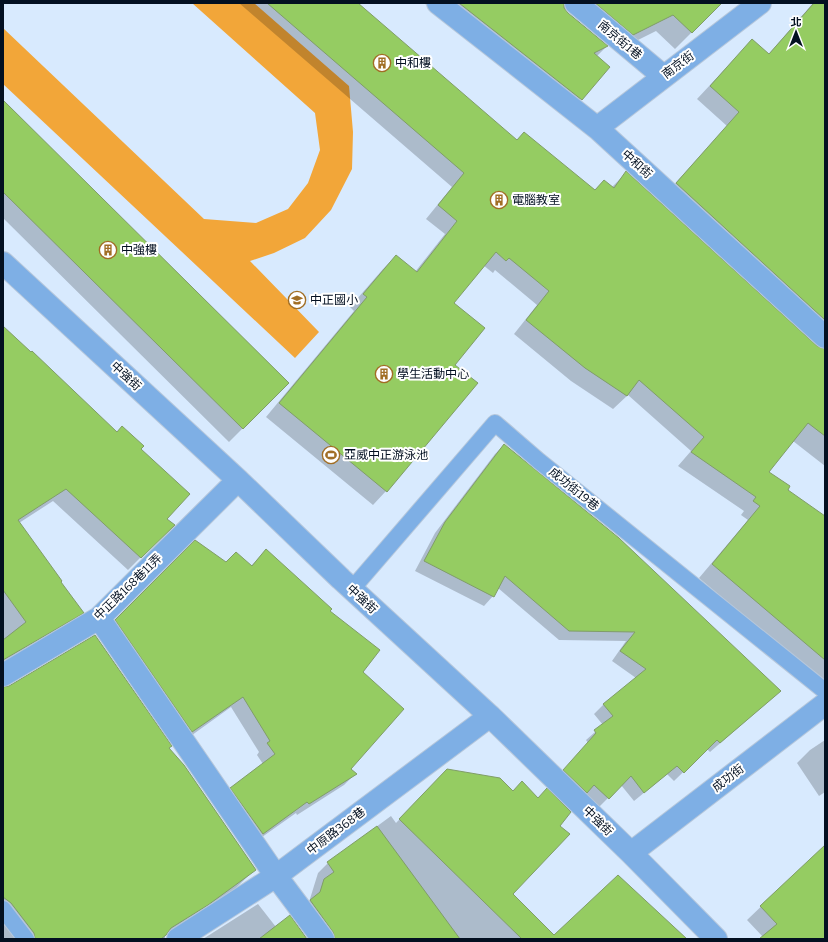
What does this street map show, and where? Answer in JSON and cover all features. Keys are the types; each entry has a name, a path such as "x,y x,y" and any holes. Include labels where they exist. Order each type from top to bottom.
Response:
{"street":[{"name":"中和街","path":"438,3 597,128 825,337"},
{"name":"南京街1巷","path":"576,3 663,76"},
{"name":"南京街","path":"597,128 760,3"},
{"name":"中強街","path":"3,263 490,716 631,853 716,939"},
{"name":"中正路168巷11弄","path":"3,675 99,618 238,480"},
{"path":"99,618 276,876 323,939"},
{"name":"成功街","path":"631,853 825,704"},
{"name":"中原路368巷","path":"178,939 276,876 490,716"}],"lane":[{"name":"成功街19巷","path":"352,589 494,423 825,691"},
{"path":"3,909 26,939"}],"shaded area":[{"path":"192,3 254,3 349,86 353,132 352,169 331,210 305,238 274,253 250,261 319,332 295,358 3,84 3,28 204,219 256,223 288,209 308,183 320,150 315,113"}],"building":[{"path":"267,3 358,3 517,140 524,132 595,190 604,180 614,188 626,171 817,346 825,349 825,436 808,423 769,472 790,486 788,490 825,516 825,660 712,564 760,506 753,501 756,497 691,452 704,437 639,380 627,396 585,368 526,320 549,291 509,258 506,261 496,252 454,303 485,328 455,365 478,383 387,492 279,403 367,297 363,294 396,255 417,272 457,221 438,205 464,173"},
{"path":"459,3 564,3 564,8 568,13 608,46 594,53 610,67 582,100"},
{"path":"595,3 722,3 692,33 673,15 633,35"},
{"path":"814,3 825,3 825,320 676,183 739,112 710,86 752,39 769,54"},
{"name":"中強樓","path":"3,100 289,383 243,429 3,192"},
{"path":"3,326 31,352 32,351 117,432 122,426 144,446 141,449 190,494 167,519 175,525 141,558 66,489 18,520 84,613 3,660 3,640 26,622 3,590"},
{"path":"504,444 619,538 781,691 720,743 717,740 684,773 677,766 644,793 631,776 609,799 594,785 587,793 563,770 596,733 594,730 613,716 603,704 646,669 620,651 635,632 569,631 505,576 494,597 424,561 445,522"},
{"path":"195,540 226,562 236,552 252,566 266,549 332,609 330,611 380,650 363,672 404,709 351,769 357,774 309,804 307,802 263,834 230,788 275,754 267,743 270,741 243,697 192,732 115,620"},
{"path":"95,635 172,746 169,748 184,765 256,870 208,905 171,928 161,939 35,939 34,933 11,903 3,897 3,687 9,686"},
{"path":"447,769 500,778 513,791 522,781 538,798 547,788 571,812 560,826 570,834 513,894 554,935 618,875 687,939 522,939 399,819"},
{"path":"377,826 460,939 335,939 333,932 310,900 320,892 324,879 334,872 327,862"},
{"path":"825,845 825,939 759,939 777,924 760,906"},
{"path":"290,915 307,939 259,939"}],"place":[{"name":"中和樓","path":"382,63"},
{"name":"電腦教室","path":"499,200"},
{"name":"中強樓","path":"108,250"},
{"name":"中正國小","path":"297,300"},
{"name":"學生活動中心","path":"384,374"},
{"name":"亞威中正游泳池","path":"331,455"}]}
